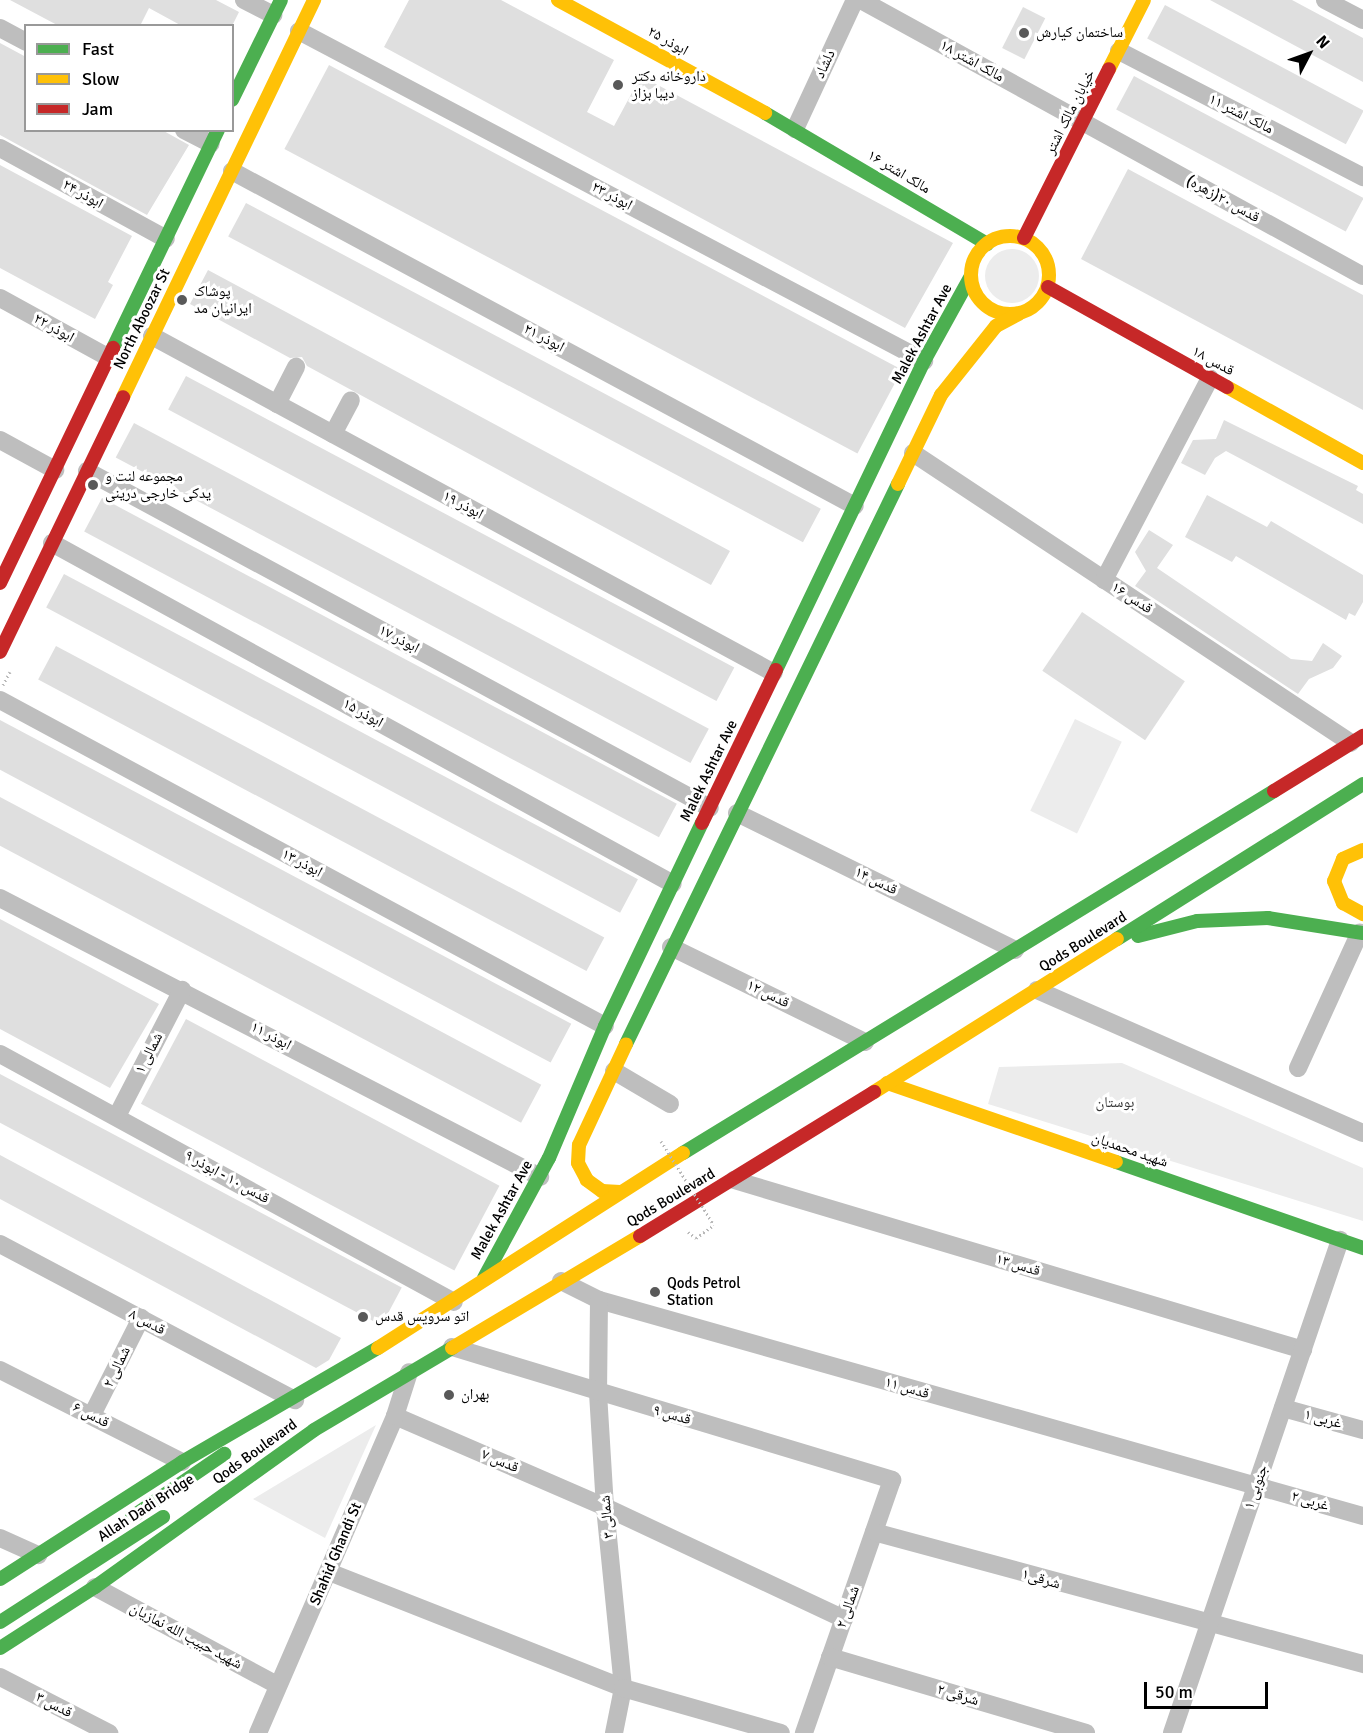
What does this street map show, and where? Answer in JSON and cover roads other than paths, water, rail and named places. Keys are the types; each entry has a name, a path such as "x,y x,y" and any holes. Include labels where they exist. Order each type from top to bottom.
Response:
{"main road":[{"name":"North Aboozar St","path":"0,652 314,0"},
{"name":"ابوذر ۲۵","path":"558,0 795,129"},
{"name":"خیابان مالک اشتر","path":"1024,238 1144,0"},
{"path":"234,96 277,8"},
{"name":"مالک اشتر ۱۶","path":"795,129 987,244"},
{"name":"North Aboozar St","path":"0,583 214,137"},
{"path":"567,1182 575,1177 579,1145 671,947 941,395 968,358 996,326 1019,314 1037,304 1048,287 1048,264 1042,253 1024,238 998,238 978,252 971,276 978,298 986,306 996,312 1019,314"},
{"name":"Malek Ashtar Ave","path":"481,1282 547,1176 549,1158 605,1026 924,361 971,276"},
{"name":"قدس ۱۸","path":"1048,287 1363,463"},
{"name":"Qods Boulevard","path":"0,1579 182,1462 292,1402 454,1302 620,1192 1357,740"},
{"name":"Qods Boulevard","path":"0,1648 95,1587 314,1430 734,1180 1363,784"},
{"path":"1363,850 1343,859 1334,881 1343,903 1363,914"},
{"path":"1113,943 1197,921 1269,918 1361,933"},
{"name":"شهید محمدیان","path":"887,1083 1363,1248"},
{"path":"578,1163 587,1180 602,1191 620,1192"},
{"name":"Allah Dadi Bridge","path":"115,1528 195,1477 292,1402"},
{"name":"Allah Dadi Bridge","path":"211,1485 314,1430"},
{"name":"Allah Dadi Bridge","path":"0,1622 171,1511"}],"street":[{"path":"244,0 277,8"},
{"name":"دلشاد","path":"795,129 855,0"},
{"name":"مالک اشتر ۱۸","path":"861,0 1083,123"},
{"path":"1325,0 1363,20"},
{"path":"0,28 24,41"},
{"name":"ابوذر ۲۳","path":"299,31 924,361"},
{"name":"مالک اشتر ۱۱","path":"1119,51 1363,177"},
{"name":"قدس ۲۰(زهره)","path":"1083,123 1363,276"},
{"path":"193,132 214,137"},
{"name":"ابوذر ۲۴","path":"0,148 166,239"},
{"name":"ابوذر ۲۱","path":"232,171 855,506"},
{"name":"ابوذر ۲۲","path":"0,298 109,358"},
{"name":"ابوذر ۱۹","path":"152,336 774,674"},
{"path":"277,404 296,367"},
{"path":"1104,580 1210,378"},
{"path":"333,434 351,400"},
{"path":"0,440 54,470"},
{"name":"قدس ۱۶","path":"913,453 1104,580 1357,740"},
{"name":"ابوذر ۱۷","path":"87,471 710,808"},
{"name":"ابوذر ۱۵","path":"52,543 673,884"},
{"name":"ابوذر ۱۳","path":"0,700 605,1026"},
{"name":"قدس ۱۴","path":"736,813 1015,950"},
{"name":"ابوذر ۱۱","path":"0,898 547,1176"},
{"path":"1298,1068 1361,933"},
{"name":"قدس ۱۲","path":"671,947 865,1041"},
{"name":"شمالی ۱","path":"117,1116 182,990"},
{"path":"1037,990 1363,1133"},
{"name":"قدس ۱۰ - ابوذر ۹","path":"0,1054 454,1302"},
{"path":"614,1071 670,1104"},
{"name":"قدس ۱۳","path":"734,1180 1303,1350"},
{"name":"۱ جنوبی","path":"1172,1733 1340,1240"},
{"name":"قدس ۸","path":"0,1244 141,1318 292,1402"},
{"name":"قدس ۱۱","path":"561,1281 599,1300 1256,1486"},
{"name":"شمالی ۳","path":"599,1300 598,1393 605,1507 623,1688 614,1733"},
{"name":"شمالی ۲","path":"92,1416 141,1318"},
{"name":"قدس ۹","path":"452,1347 892,1480"},
{"name":"قدس ۶","path":"0,1370 182,1462"},
{"name":"Shahid Ghandi St","path":"258,1733 395,1416 409,1372"},
{"name":"غربی ۱","path":"1283,1408 1363,1430"},
{"name":"قدس ۷","path":"395,1416 605,1507 844,1619"},
{"name":"شمالی ۲","path":"804,1733 892,1480"},
{"name":"غربی ۲","path":"1256,1486 1363,1516"},
{"name":"شرقی۱","path":"874,1532 1209,1625 1363,1664"},
{"path":"0,1538 38,1555"},
{"path":"329,1572 623,1688 781,1733"},
{"name":"شهید حبیب الله نمازیان","path":"95,1587 277,1685"},
{"name":"شرقی ۲","path":"830,1657 1086,1733"},
{"name":"قدس ۳","path":"0,1677 109,1733"}],"place":[{"name":"ساختمان کیارش","path":"1024,33"},
{"name":"داروخانه دکتر دیبا بزاز","path":"618,85"},
{"name":"پوشاک ایرانیان مد","path":"182,300"},
{"name":"مجموعه لنت و یدکی خارجی درینی","path":"93,485"},
{"name":"Qods Petrol Station","path":"655,1292"},
{"name":"اتو سرویس قدس","path":"363,1317"},
{"name":"بهران","path":"449,1395"}],"park label":[{"name":"بوستان","path":"1115,1103"}]}
